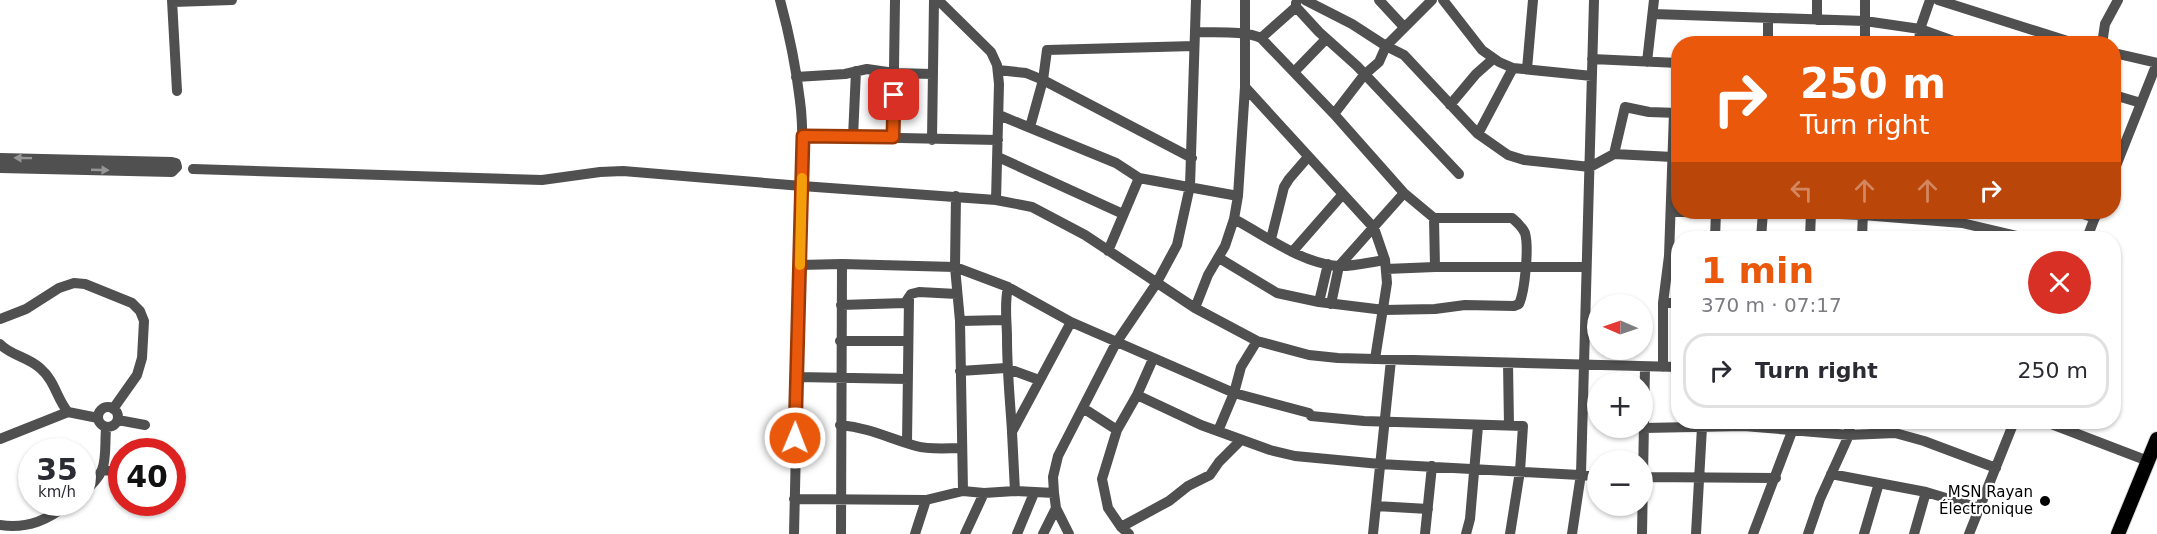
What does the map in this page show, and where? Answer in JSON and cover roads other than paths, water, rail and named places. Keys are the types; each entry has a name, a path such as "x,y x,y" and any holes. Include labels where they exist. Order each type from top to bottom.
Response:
{"main road":[{"path":"2118,534 2157,440"}],"street":[{"path":"177,91 173,1 232,0"},
{"path":"780,0 789,35 803,136 794,534"},
{"path":"893,137 895,0"},
{"path":"936,0 990,52 997,65 999,115 996,200"},
{"path":"932,140 936,0"},
{"path":"1069,534 1056,508 1053,477 1058,456 1116,343 1156,284 1177,245 1190,186 1196,0"},
{"path":"1195,308 1208,274 1219,258 1234,219 1238,196 1245,87 1245,0"},
{"path":"1305,0 1352,24 1404,55 1478,134 1508,155 1524,160 1590,167 1614,154 1671,157"},
{"path":"1379,0 1404,27"},
{"path":"1334,114 1364,75 1379,62 1386,46 1432,0"},
{"path":"1443,0 1482,50 1493,59 1513,68 1592,76"},
{"path":"1527,69 1533,0"},
{"path":"1572,534 1580,476 1594,0"},
{"path":"1647,62 1654,0"},
{"path":"1817,0 1817,20"},
{"path":"1865,0 1865,36"},
{"path":"1920,36 1930,0"},
{"path":"1938,0 2052,36"},
{"path":"2103,36 2105,24 2118,0"},
{"path":"1261,38 1296,4 1326,39 1358,66 1459,174"},
{"path":"1653,14 1865,21 1920,29 1940,36"},
{"path":"1768,19 1768,36"},
{"path":"1195,32 1245,34 1261,38 1334,114 1404,193 1434,218 1512,218 1525,234 1526,267 1519,304 1384,310 1318,302 1277,293 1219,258"},
{"path":"1294,72 1326,39"},
{"path":"1030,127 1043,80 1047,50 1054,48 1194,46"},
{"path":"2121,55 2157,63 2121,152"},
{"path":"1450,105 1476,74 1493,59"},
{"path":"1592,59 1671,63"},
{"path":"1478,134 1513,68"},
{"path":"796,77 845,74 867,69 894,73 933,74"},
{"path":"998,70 1026,73 1043,80 1192,158"},
{"path":"853,137 856,71"},
{"path":"1245,87 1374,228 1385,265 1387,283 1376,359"},
{"path":"2121,97 2141,103"},
{"path":"1614,154 1625,107 1649,112 1671,113"},
{"path":"999,115 1116,163 1139,178 1238,196"},
{"path":"803,136 998,140"},
{"path":"2121,137 2126,138"},
{"path":"998,157 1123,214"},
{"path":"1271,239 1284,187 1308,157"},
{"path":"0,158 59,164 172,172 177,167 176,163 172,162 59,164 0,168"},
{"path":"193,169 542,180 623,171 996,200 1032,207 1069,226 1195,308 1257,341 1309,355 1390,360 1671,367"},
{"path":"1108,251 1139,178"},
{"path":"1318,302 1334,265 1374,228 1404,193"},
{"path":"1293,251 1343,194"},
{"path":"956,196 955,267 960,321 963,491"},
{"path":"1434,218 1435,267"},
{"path":"1234,219 1293,251 1334,265 1586,267"},
{"path":"1937,219 1996,231"},
{"path":"841,534 839,498 842,264"},
{"path":"800,265 955,267 1008,287 1071,322 1233,393 1309,413 1311,416 1524,427 1510,534"},
{"path":"1331,304 1334,265"},
{"path":"1663,367 1663,303 1671,269"},
{"path":"0,319 26,309 59,288 74,283 85,284 136,306 142,316 144,327 141,364 137,375 113,409"},
{"path":"1008,287 1005,302 1006,368 1015,491"},
{"path":"841,305 905,303 911,294 919,292 957,294"},
{"path":"907,442 909,299"},
{"path":"1663,303 1671,303"},
{"path":"960,321 1005,320"},
{"path":"1012,432 1071,322"},
{"path":"840,341 908,341"},
{"path":"1218,431 1241,368 1257,341"},
{"path":"2,349 33,362 45,373 55,386 68,412"},
{"path":"1153,359 1137,395 1117,430 1102,478 1108,508 1125,531 1188,486 1210,475 1219,462 1241,440"},
{"path":"1373,534 1390,360"},
{"path":"1508,363 1509,426"},
{"path":"1646,367 1646,372"},
{"path":"960,371 1006,368 1039,380"},
{"path":"797,377 908,379"},
{"path":"1137,395 1241,440 1295,456 1380,464 1587,476"},
{"path":"104,408 113,409 117,413 118,420 115,425 106,427 100,424 98,418 100,412 104,408"},
{"path":"1083,408 1117,430"},
{"path":"0,439 68,412 98,418"},
{"path":"118,420 145,425"},
{"path":"840,426 869,429 930,448 962,448"},
{"path":"1466,534 1470,519 1478,426"},
{"path":"96,481 103,470 106,427"},
{"path":"1653,428 1671,428"},
{"path":"1696,534 1702,429"},
{"path":"1754,534 1793,429 1849,435 1895,433 1924,441 1996,468"},
{"path":"1808,534 1820,499 1850,429"},
{"path":"1969,534 2011,429"},
{"path":"2064,429 2148,461"},
{"path":"1425,534 1432,466"},
{"path":"103,470 108,471"},
{"path":"1831,474 1926,492 1978,508"},
{"path":"1653,477 1776,478"},
{"path":"1864,534 1879,483"},
{"path":"794,499 926,500 963,491 1054,493"},
{"path":"1914,534 1926,492"},
{"path":"965,534 984,493"},
{"path":"1017,534 1034,493"},
{"path":"915,534 926,500"},
{"path":"1376,506 1428,509"},
{"path":"1043,534 1056,508"},
{"path":"0,525 23,526 51,516"},
{"path":"1642,516 1642,534"}],"place":[{"name":"MSN Rayan Électronique","path":"2045,501"}]}
